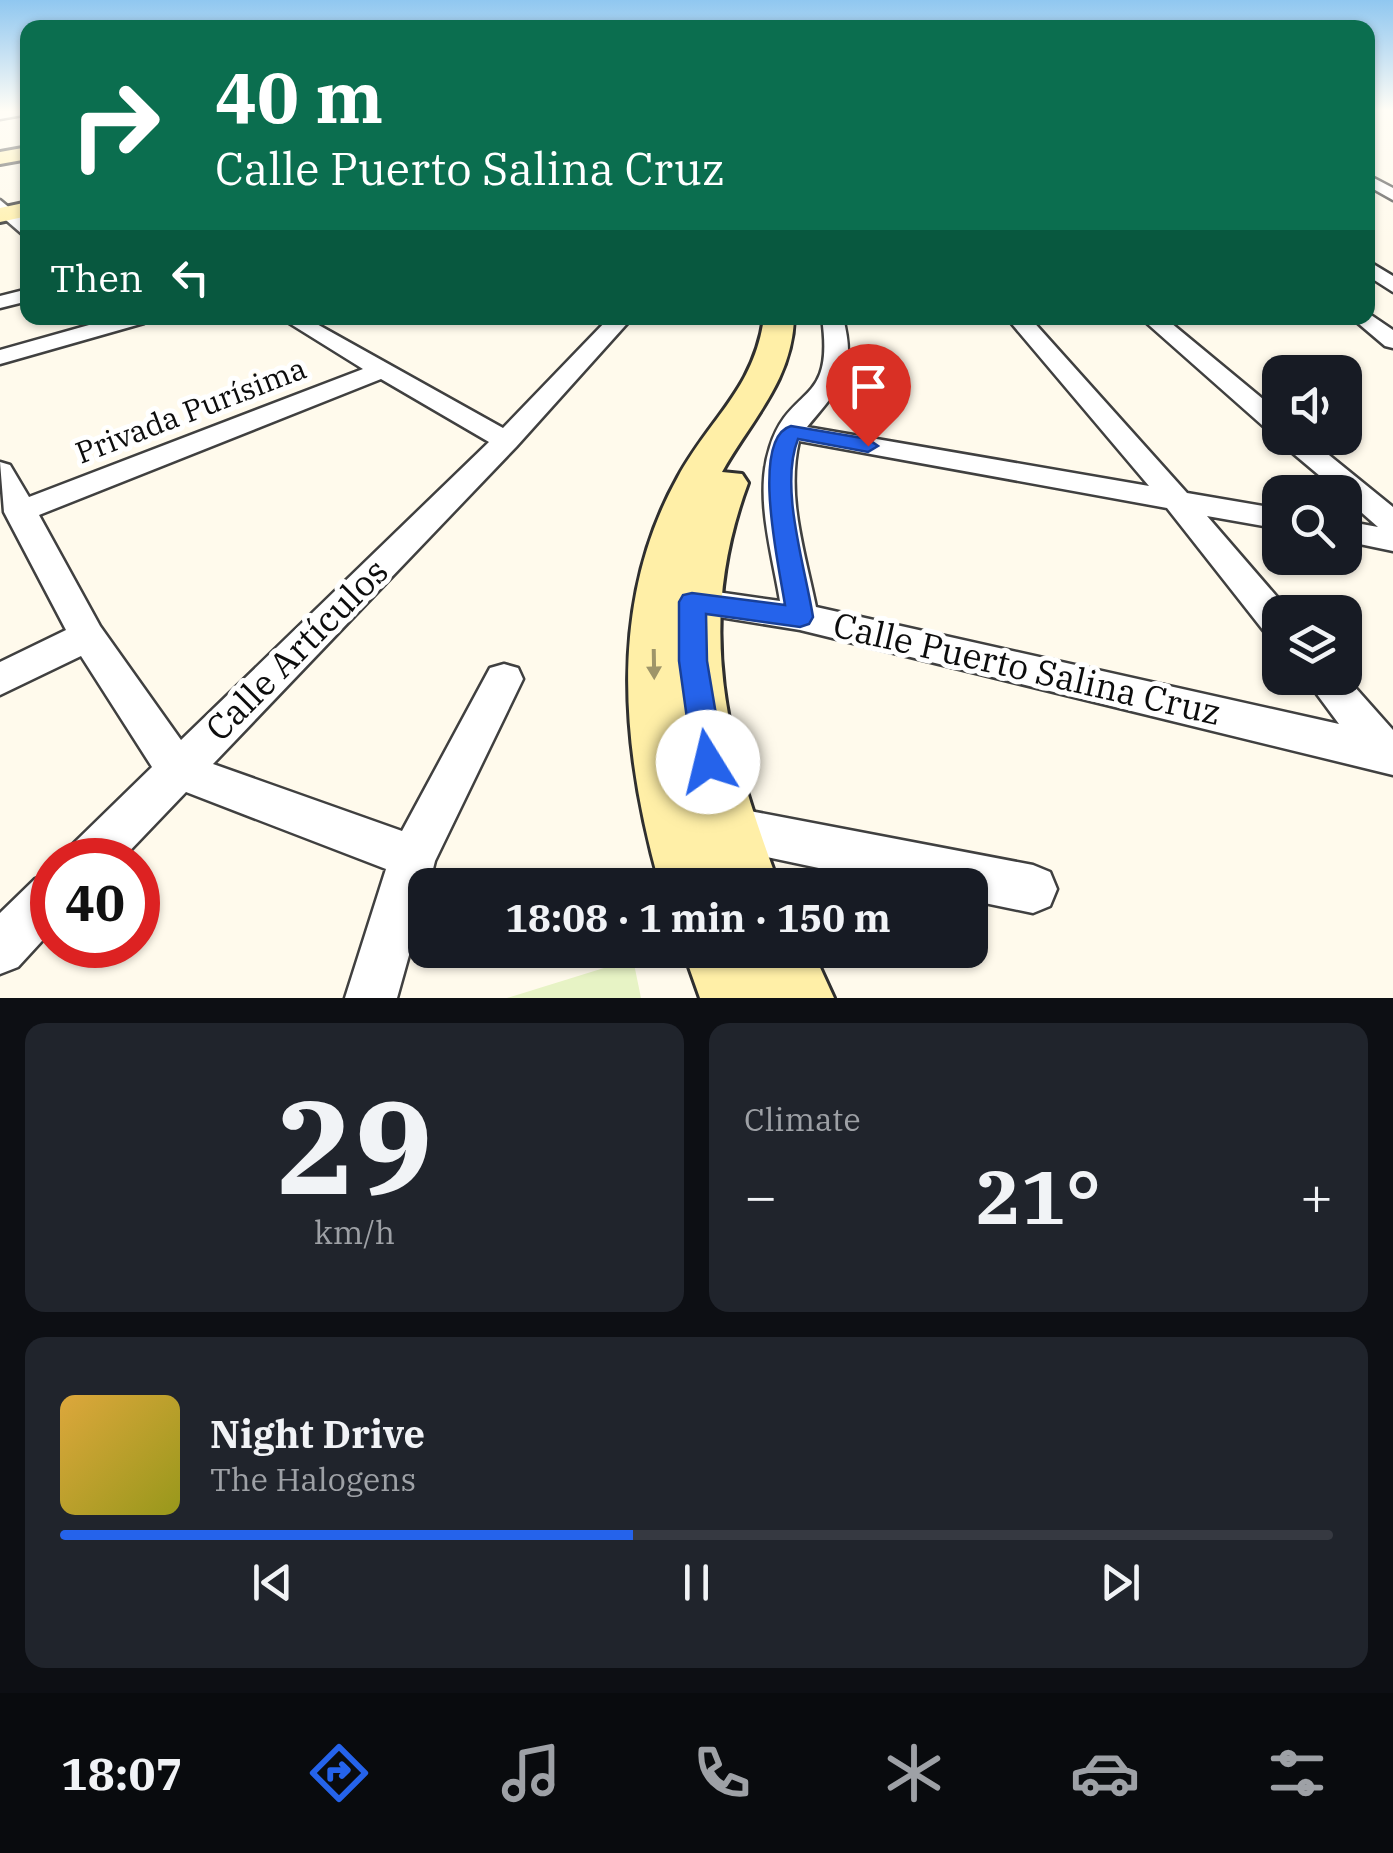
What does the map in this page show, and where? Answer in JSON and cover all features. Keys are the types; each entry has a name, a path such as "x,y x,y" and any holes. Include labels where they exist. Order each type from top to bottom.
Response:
{"street":[{"path":"0,357 112,325"},
{"path":"305,325 506,441"},
{"name":"Calle Artículos","path":"110,838 506,441 614,325"},
{"path":"739,868 724,828 708,762 693,661 676,599 671,547 698,477 772,369 779,325"},
{"path":"688,868 674,830 655,714 653,626 676,599 705,544 724,488 746,447 777,406 797,366 804,344 803,325"},
{"path":"800,617 780,488 780,458 791,432 824,394 839,367 835,325"},
{"path":"1024,325 1096,402 1262,604"},
{"path":"1160,325 1262,412"},
{"path":"1373,325 1393,340"},
{"name":"Privada Purísima","path":"19,512 385,369"},
{"path":"791,432 1262,517"},
{"path":"1312,455 1393,523"},
{"path":"0,471 87,636 178,770 412,857"},
{"path":"1362,534 1393,540"},
{"name":"Calle Puerto Salina Cruz","path":"676,599 800,617 1391,755"},
{"path":"0,680 87,636"},
{"path":"372,998 412,857 504,679"},
{"path":"1339,695 1391,755"},
{"path":"724,828 1033,889"},
{"path":"0,948 30,918"},
{"path":"725,968 736,998"},
{"path":"781,968 797,998"}],"green space":[{"path":"604,968 635,968 641,998 507,998"}],"route":[{"path":"708,762 693,661 692,602 800,617 780,488 780,458 791,432 868,446"}]}
